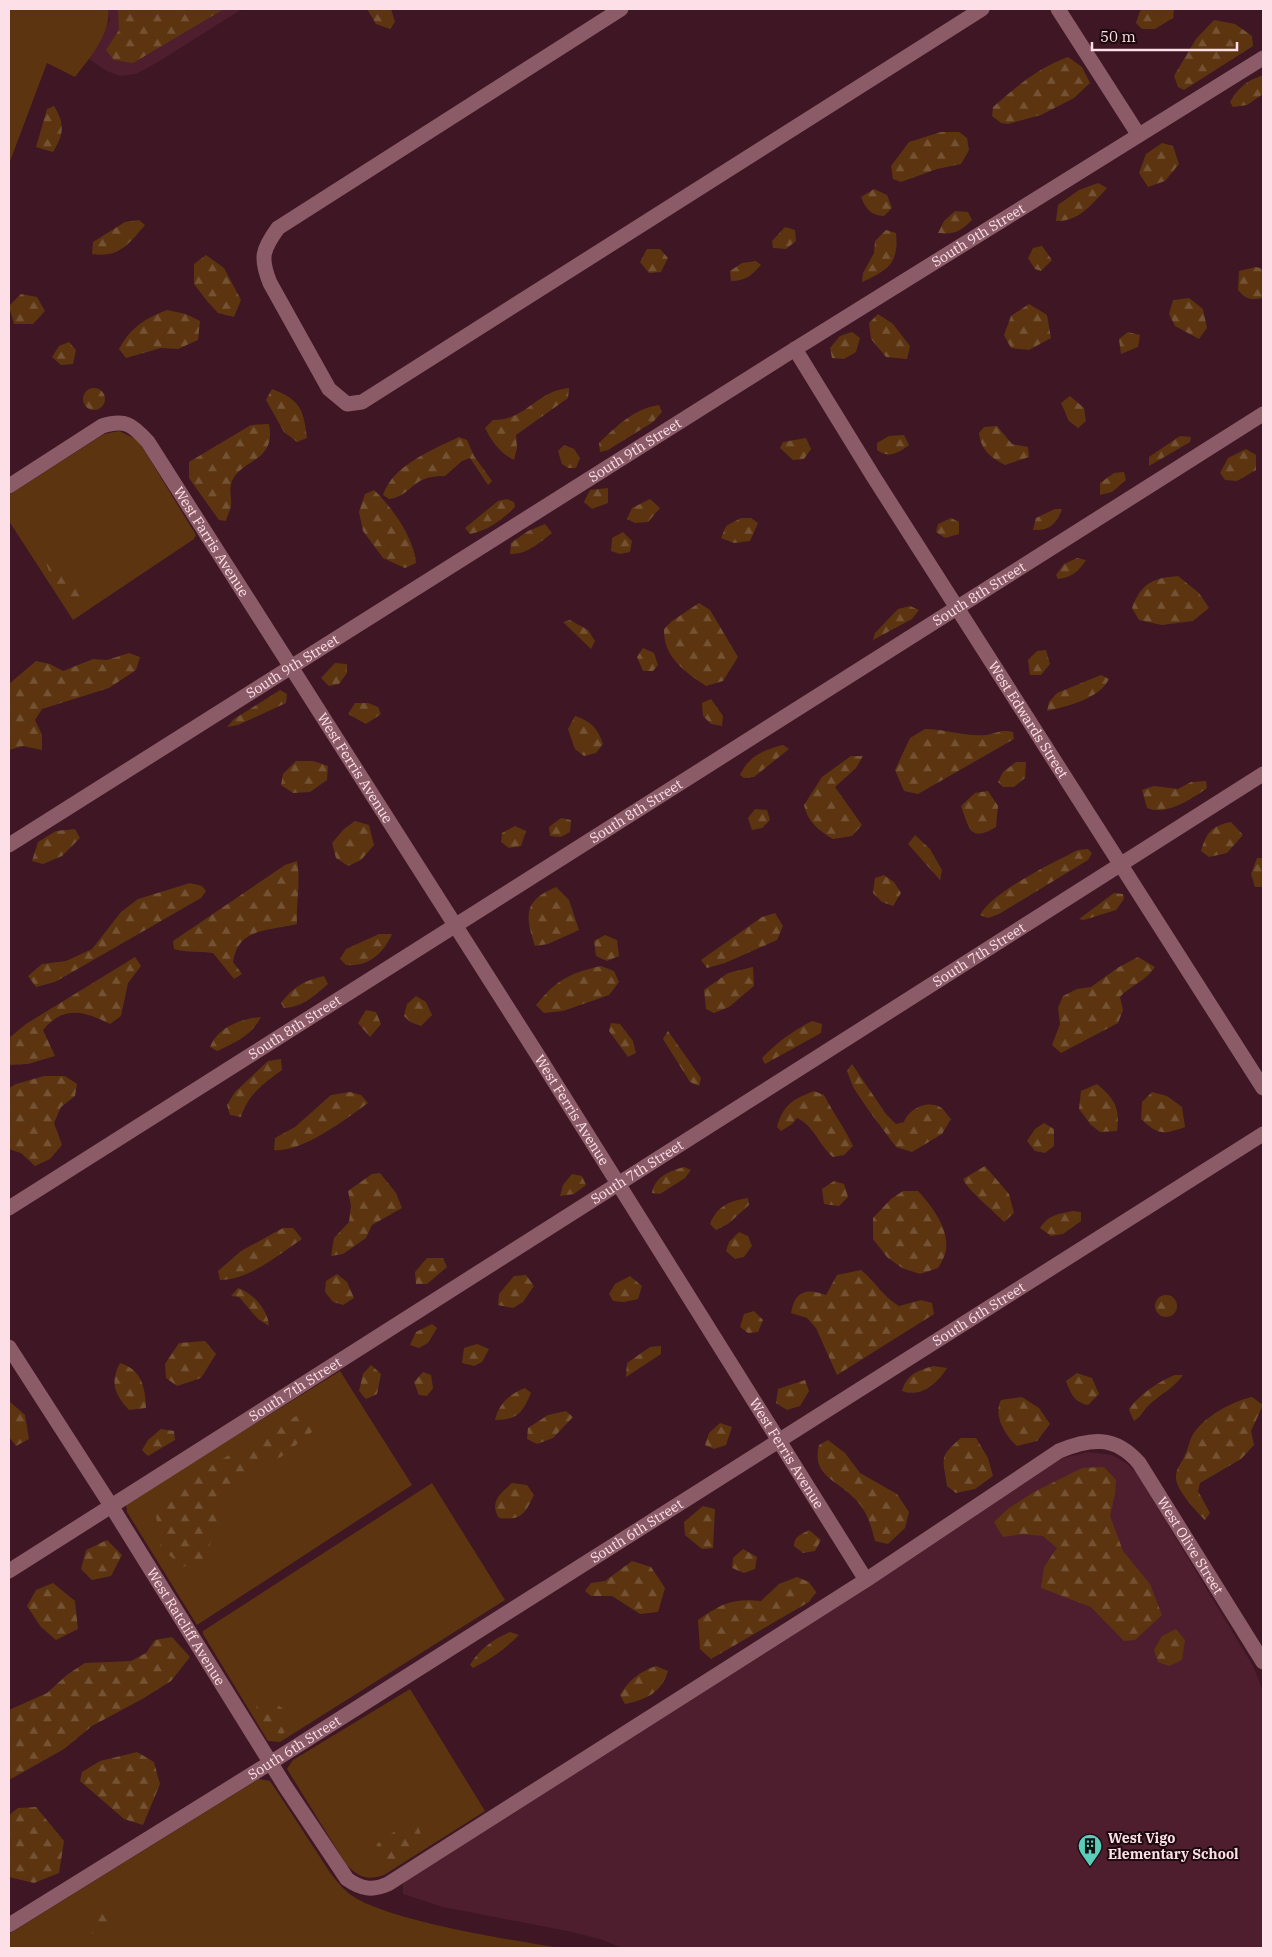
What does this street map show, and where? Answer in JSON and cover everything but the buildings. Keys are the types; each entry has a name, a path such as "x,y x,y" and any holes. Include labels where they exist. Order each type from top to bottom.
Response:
{"street":[{"path":"621,9 278,228 264,252 264,267 270,283 328,389 338,399 347,404 362,402 982,9"},
{"path":"1058,9 1138,134"},
{"name":"South 9th Street","path":"9,845 795,349 1263,58"},
{"name":"West Edwards Street","path":"795,349 956,607 1263,1088"},
{"name":"South 8th Street","path":"9,1208 1263,414"},
{"name":"West Farris Avenue","path":"9,486 102,426 115,422 135,428 148,442 290,667"},
{"name":"West Ferris Avenue","path":"290,667 455,925 866,1580"},
{"name":"South 7th Street","path":"9,1570 617,1182 1263,774"},
{"name":"South 6th Street","path":"9,1925 270,1763 1263,1134"},
{"name":"West Ratcliff Avenue","path":"9,1347 110,1504 270,1763 347,1879 358,1887 377,1889 866,1580"},
{"name":"West Olive Street","path":"866,1580 1058,1451 1085,1441 1106,1442 1130,1453 1139,1463 1263,1662"}],"shaded area":[{"path":"108,9 242,9 158,62 136,74 120,76 107,71 89,59 110,20"},
{"path":"1088,1452 1112,1455 1126,1463 1136,1472 1253,1666 1263,1691 1263,1948 622,1948 600,1939 572,1932 443,1907 403,1894 403,1884 409,1878 1060,1459"}],"green space":[{"path":"9,9 108,9 108,18 103,36 98,45 75,77 47,63 9,164"},
{"path":"118,9 224,9 133,63 114,60 106,50 119,30"},
{"path":"367,9 391,9 395,22 390,29 376,24"},
{"path":"1143,9 1174,9 1173,18 1155,29 1142,29 1136,23 1140,11"},
{"path":"1214,20 1235,24 1252,36 1253,46 1184,90 1178,87 1174,76 1196,39"},
{"path":"1068,57 1082,67 1090,83 1074,98 1041,115 1008,124 1001,123 992,116 993,107 1020,85 1047,66"},
{"path":"1263,76 1263,94 1247,105 1233,107 1230,102 1239,89 1251,80"},
{"path":"54,106 60,118 62,129 53,152 36,147 47,109"},
{"path":"941,132 959,132 967,138 969,150 961,164 937,169 901,182 893,179 891,166 909,142"},
{"path":"1162,143 1173,146 1179,164 1165,181 1148,187 1139,173 1146,154"},
{"path":"1098,183 1107,188 1090,206 1072,219 1056,221 1058,205 1079,190"},
{"path":"874,189 887,195 892,208 884,216 869,211 861,197"},
{"path":"955,211 968,212 972,220 957,231 938,233 944,221"},
{"path":"139,220 145,225 123,248 109,254 92,254 93,242 125,222"},
{"path":"785,227 795,230 796,241 786,249 773,248 772,241"},
{"path":"886,230 896,233 896,252 893,259 890,265 879,274 862,282 863,273 874,253 875,241"},
{"path":"1042,246 1052,260 1041,271 1035,269 1028,258 1033,248"},
{"path":"647,249 660,249 668,258 661,272 649,273 640,262"},
{"path":"206,255 224,268 241,300 234,317 218,313 194,284 194,264"},
{"path":"756,261 761,265 751,275 744,279 731,281 730,271 742,263"},
{"path":"1256,267 1263,269 1263,298 1255,299 1244,296 1238,290 1239,271"},
{"path":"21,294 37,297 45,311 33,324 14,324 9,306"},
{"path":"1189,298 1203,309 1207,328 1199,339 1175,326 1169,314 1173,300"},
{"path":"1029,304 1047,315 1051,338 1029,350 1011,348 1004,335 1011,316"},
{"path":"167,310 186,314 200,321 198,340 178,349 161,348 126,358 119,349 133,330 138,325"},
{"path":"878,314 893,324 910,346 907,359 886,357 871,339 869,323"},
{"path":"852,332 860,338 856,352 844,359 832,358 830,348 840,336"},
{"path":"1128,332 1140,335 1138,347 1121,354 1119,339"},
{"path":"69,342 76,350 73,364 61,365 52,357 59,346"},
{"path":"94,388 102,391 105,399 102,407 94,410 86,407 83,399 86,391"},
{"path":"569,388 568,398 516,435 517,448 514,460 497,447 485,428 493,420 505,419 515,415 548,394"},
{"path":"272,389 289,397 298,406 304,419 307,438 297,442 284,432 266,400"},
{"path":"1070,396 1084,408 1086,421 1078,428 1069,421 1061,403"},
{"path":"659,405 662,412 653,422 608,450 600,452 599,443 619,425 641,410"},
{"path":"269,424 270,436 268,445 258,458 238,472 233,479 230,492 230,510 226,521 219,520 189,478 189,462 251,425"},
{"path":"997,426 1012,444 1028,447 1029,457 1005,465 987,452 982,444 979,433 984,427"},
{"path":"119,431 136,439 196,535 194,539 73,620 9,521 9,495 104,434"},
{"path":"904,435 909,445 901,450 893,454 886,454 877,450 877,443 889,436"},
{"path":"1180,436 1191,437 1190,442 1149,466 1149,457"},
{"path":"459,437 467,440 474,456 492,481 488,485 470,458 462,461 445,476 423,479 397,497 389,499 383,495 388,484 404,467 426,453"},
{"path":"806,438 811,449 804,459 793,460 780,448 783,442"},
{"path":"564,445 574,449 580,458 576,468 568,468 562,464 558,451"},
{"path":"1246,449 1256,455 1256,470 1237,481 1225,480 1220,473 1228,458"},
{"path":"1124,472 1126,480 1112,492 1100,495 1100,483 1114,473"},
{"path":"608,488 608,503 592,509 584,502 590,490"},
{"path":"374,490 388,505 407,533 416,563 405,568 383,558 363,531 359,512 365,494"},
{"path":"507,499 514,502 515,507 495,524 470,534 465,528 498,501"},
{"path":"650,499 660,508 648,522 635,523 627,519 632,508"},
{"path":"1055,509 1062,509 1058,519 1052,526 1033,530 1036,518"},
{"path":"741,518 751,518 758,523 750,541 734,543 721,538 726,526"},
{"path":"951,518 959,522 959,534 945,538 936,532 938,524"},
{"path":"545,524 552,533 528,550 510,554 511,543 528,531"},
{"path":"623,532 632,541 630,552 620,554 611,551 612,538"},
{"path":"1077,558 1086,560 1075,573 1058,579 1056,575 1064,564"},
{"path":"57,560 74,577 82,596 79,607 56,586 46,564"},
{"path":"1178,576 1199,593 1209,608 1193,621 1162,625 1139,620 1132,608 1144,587 1155,580"},
{"path":"699,603 710,610 738,657 723,681 706,686 683,669 671,656 667,648 664,629 672,621"},
{"path":"910,606 919,610 912,619 873,640 875,633 898,609"},
{"path":"570,620 588,630 595,641 591,649 563,622"},
{"path":"643,648 654,653 658,665 653,671 643,671 637,657"},
{"path":"1046,650 1050,664 1041,675 1030,675 1028,660 1037,651"},
{"path":"129,653 140,657 136,670 109,688 42,709 35,720 42,735 42,750 23,746 9,750 9,684 36,661 50,664 63,671 93,659 107,660"},
{"path":"335,663 347,664 347,673 339,684 329,686 321,678"},
{"path":"1101,675 1109,679 1091,697 1047,711 1049,702 1057,693"},
{"path":"280,690 287,694 286,703 238,725 227,727 234,719"},
{"path":"711,699 723,716 722,726 711,724 703,716 702,703"},
{"path":"355,703 368,703 378,707 381,714 366,724 348,714"},
{"path":"575,716 590,723 599,734 603,744 596,753 584,756 575,749 568,729"},
{"path":"925,729 978,735 1009,731 1013,732 1014,739 918,794 904,791 895,770 910,738"},
{"path":"783,745 789,749 754,777 744,778 740,775 752,758 769,749"},
{"path":"851,756 863,756 856,768 835,787 862,825 852,836 833,839 814,825 804,805 822,777"},
{"path":"296,761 313,761 328,766 327,780 310,792 293,793 281,785 283,774"},
{"path":"1016,762 1026,762 1025,778 1014,787 1003,787 998,782 1003,772"},
{"path":"1206,781 1207,788 1178,805 1162,810 1147,808 1142,790 1154,786 1178,789 1191,782"},
{"path":"988,791 998,806 996,827 981,834 976,833 969,827 961,806 975,793"},
{"path":"755,809 767,810 770,820 762,828 752,830 748,818"},
{"path":"561,818 571,820 570,832 561,837 550,836 549,827"},
{"path":"355,821 369,825 374,845 361,860 348,866 336,858 332,843 344,829"},
{"path":"1231,822 1243,835 1227,853 1209,857 1201,851 1211,830 1219,825"},
{"path":"515,826 526,831 521,846 509,848 501,842 502,833"},
{"path":"75,829 80,838 62,856 43,864 32,861 38,842 56,831"},
{"path":"915,835 930,849 942,870 940,880 908,844"},
{"path":"1088,849 1092,853 1088,860 999,914 988,918 980,915 997,897 1024,878 1078,850"},
{"path":"1257,858 1263,858 1263,887 1255,887 1251,874"},
{"path":"297,861 299,877 297,924 257,932 241,942 233,962 242,974 234,979 213,953 174,949 173,941 285,865"},
{"path":"884,875 894,882 901,893 893,906 882,902 873,893 875,878"},
{"path":"190,883 202,886 206,891 201,898 55,982 36,987 28,976 42,964 66,961 92,949 121,912 138,899"},
{"path":"556,887 569,900 579,930 548,944 535,946 529,926 529,910 537,898"},
{"path":"1114,893 1123,894 1124,899 1116,910 1084,920 1079,919"},
{"path":"775,913 783,926 777,940 725,963 707,968 701,960 762,917"},
{"path":"379,934 392,934 384,948 374,958 354,965 346,965 340,959 346,949"},
{"path":"605,935 617,940 619,956 607,961 596,956 594,941"},
{"path":"135,957 141,966 128,983 121,1016 110,1024 83,1014 67,1014 59,1017 43,1030 55,1056 28,1064 9,1065 9,1038 26,1024"},
{"path":"1138,957 1155,967 1147,976 1120,997 1123,1010 1118,1023 1061,1053 1052,1045 1060,1024 1058,1008 1063,996 1077,989 1091,987 1119,967"},
{"path":"601,966 614,971 619,982 609,995 563,1011 544,1013 536,1005 550,989 564,979"},
{"path":"753,967 754,986 729,1007 714,1013 706,1009 704,990 728,973"},
{"path":"324,976 328,984 318,993 297,1006 284,1008 281,1003 295,988 305,982"},
{"path":"416,996 426,1002 432,1015 421,1026 410,1022 404,1016 407,1004"},
{"path":"366,1010 376,1012 381,1024 370,1037 358,1023"},
{"path":"261,1017 248,1034 217,1051 210,1047 224,1029 238,1022"},
{"path":"812,1021 822,1024 821,1033 765,1064 762,1058 773,1047"},
{"path":"611,1023 620,1024 633,1041 636,1053 628,1057 609,1031"},
{"path":"668,1031 701,1078 699,1086 690,1082 663,1039"},
{"path":"281,1059 282,1070 252,1096 241,1117 230,1115 227,1105 235,1092 268,1061"},
{"path":"852,1064 886,1114 896,1124 904,1122 910,1113 919,1107 935,1105 941,1108 951,1119 942,1134 912,1152 896,1147 853,1087 847,1071"},
{"path":"44,1076 65,1076 77,1084 75,1096 61,1107 54,1123 62,1145 50,1159 35,1166 21,1153 9,1149 9,1088 16,1084"},
{"path":"1097,1084 1115,1104 1118,1116 1117,1131 1100,1132 1091,1125 1079,1109 1081,1091"},
{"path":"814,1091 824,1095 853,1146 844,1155 833,1157 808,1126 797,1118 792,1124 781,1131 777,1127 782,1113 790,1104"},
{"path":"350,1092 361,1095 368,1103 336,1126 310,1141 285,1149 274,1150 275,1138 295,1127 331,1095"},
{"path":"1152,1092 1167,1096 1182,1107 1185,1127 1161,1132 1152,1128 1141,1119 1142,1102"},
{"path":"1044,1123 1054,1129 1054,1146 1045,1153 1035,1151 1027,1141 1035,1129"},
{"path":"985,1166 1009,1194 1014,1213 1004,1222 975,1195 963,1179"},
{"path":"684,1167 691,1170 685,1178 660,1194 652,1193 653,1187 659,1179 668,1173"},
{"path":"380,1173 396,1193 402,1208 372,1225 366,1238 343,1254 331,1256 334,1238 349,1222 351,1206 348,1191 372,1174"},
{"path":"572,1174 582,1176 586,1185 574,1194 560,1196 563,1185"},
{"path":"834,1181 844,1184 848,1197 839,1206 824,1204 822,1189"},
{"path":"903,1191 918,1191 933,1210 945,1233 946,1250 938,1268 920,1274 902,1268 887,1257 873,1239 873,1218 891,1199"},
{"path":"748,1198 749,1205 728,1224 716,1230 710,1224 716,1213 724,1205"},
{"path":"1073,1211 1081,1212 1081,1221 1063,1234 1051,1236 1040,1228 1051,1217"},
{"path":"283,1228 293,1228 302,1239 263,1266 242,1276 220,1280 218,1271 241,1251"},
{"path":"739,1232 748,1236 752,1246 744,1257 735,1259 726,1251 729,1242"},
{"path":"427,1258 443,1258 447,1267 427,1284 416,1284 415,1272"},
{"path":"861,1270 888,1298 899,1306 921,1300 932,1303 934,1314 837,1375 816,1328 807,1318 791,1313 795,1300 799,1295 813,1292 826,1295 837,1275"},
{"path":"337,1274 347,1282 354,1298 343,1305 333,1302 325,1292 326,1281"},
{"path":"526,1275 534,1286 523,1302 513,1308 498,1305 499,1294 514,1276"},
{"path":"630,1276 642,1286 638,1299 624,1302 613,1301 609,1294 615,1284"},
{"path":"238,1288 244,1290 259,1303 266,1314 269,1326 258,1319 239,1297 231,1296"},
{"path":"1166,1295 1174,1298 1177,1306 1174,1314 1166,1317 1158,1314 1155,1306 1158,1298"},
{"path":"754,1311 763,1320 758,1332 748,1333 740,1327 744,1314"},
{"path":"432,1324 437,1328 428,1343 419,1348 410,1345 416,1332"},
{"path":"205,1341 216,1354 201,1378 177,1386 166,1378 165,1364 179,1343"},
{"path":"477,1344 489,1349 482,1362 474,1366 462,1363 464,1348"},
{"path":"661,1346 661,1354 626,1377 627,1363 650,1347"},
{"path":"120,1363 133,1370 141,1380 145,1393 146,1408 129,1410 120,1399 114,1382"},
{"path":"371,1365 381,1374 377,1394 366,1399 359,1391 363,1374"},
{"path":"933,1366 947,1368 928,1388 916,1393 902,1391 904,1385 913,1374"},
{"path":"340,1371 412,1485 197,1625 127,1512 126,1504"},
{"path":"423,1372 431,1375 433,1388 427,1396 419,1395 414,1382"},
{"path":"1077,1373 1092,1378 1099,1394 1088,1405 1079,1402 1074,1397 1066,1381"},
{"path":"1175,1375 1183,1375 1134,1421 1129,1410 1137,1399 1162,1381"},
{"path":"805,1380 809,1391 800,1406 787,1410 776,1403 778,1389"},
{"path":"525,1388 531,1393 522,1410 509,1419 495,1420 502,1404 515,1393"},
{"path":"1022,1397 1039,1408 1050,1424 1037,1441 1017,1446 1001,1425 998,1412 1001,1400"},
{"path":"1252,1397 1263,1405 1251,1431 1254,1445 1241,1459 1200,1483 1198,1491 1210,1513 1205,1520 1180,1490 1176,1479 1178,1469 1192,1436 1203,1423 1218,1411"},
{"path":"9,1401 25,1415 29,1439 16,1446 9,1437"},
{"path":"566,1411 573,1417 553,1438 537,1444 527,1439 528,1428 548,1415"},
{"path":"298,1415 319,1417 312,1432 281,1457 255,1466 236,1479 221,1499 215,1530 205,1558 183,1567 161,1548 156,1516 173,1492 200,1472"},
{"path":"720,1423 732,1427 726,1445 714,1449 705,1445 709,1433"},
{"path":"161,1429 174,1431 175,1440 148,1456 142,1450 148,1440"},
{"path":"961,1438 976,1438 988,1458 993,1476 975,1489 956,1493 947,1486 944,1459 948,1450"},
{"path":"828,1440 845,1453 860,1473 897,1494 909,1512 905,1528 888,1544 875,1541 863,1508 848,1492 822,1471 819,1464 819,1445"},
{"path":"1104,1467 1116,1480 1110,1516 1123,1551 1150,1584 1162,1615 1135,1640 1124,1641 1091,1607 1041,1588 1044,1567 1057,1548 1043,1536 1022,1534 1003,1537 994,1522 1009,1508 1034,1492 1082,1468"},
{"path":"432,1483 505,1600 280,1742 268,1741 203,1634 203,1631"},
{"path":"512,1483 527,1485 534,1495 528,1507 518,1517 499,1518 495,1507 497,1499"},
{"path":"703,1506 715,1509 713,1548 702,1549 685,1535 684,1522"},
{"path":"809,1530 821,1540 815,1551 803,1553 794,1546 794,1543 799,1536"},
{"path":"107,1540 122,1555 111,1576 92,1580 81,1569 86,1550"},
{"path":"743,1549 757,1557 755,1569 744,1573 732,1568 733,1558"},
{"path":"632,1561 651,1567 665,1588 658,1612 640,1614 612,1596 591,1596 585,1591 591,1583 605,1581"},
{"path":"797,1577 809,1582 816,1592 809,1602 711,1659 700,1649 698,1620 727,1603 742,1600 761,1601 779,1584"},
{"path":"53,1583 75,1601 78,1629 56,1640 41,1627 27,1606 36,1590"},
{"path":"1176,1629 1185,1640 1182,1660 1169,1666 1158,1662 1154,1650 1162,1636"},
{"path":"510,1632 519,1635 486,1661 473,1668 470,1665 487,1645"},
{"path":"172,1637 190,1657 171,1681 92,1726 64,1749 9,1780 9,1710 47,1693 68,1674 85,1663 131,1661 146,1653 155,1640"},
{"path":"656,1666 668,1671 662,1684 652,1694 625,1704 620,1695 627,1685 644,1671"},
{"path":"410,1689 485,1811 384,1875 373,1878 363,1877 346,1864 287,1769 293,1760"},
{"path":"269,1699 285,1710 292,1728 282,1734 270,1731 259,1715 256,1706"},
{"path":"137,1752 154,1762 160,1784 143,1825 124,1819 80,1781 82,1772 100,1761"},
{"path":"259,1779 270,1781 332,1875 346,1891 362,1901 415,1920 559,1948 9,1948 9,1934"},
{"path":"36,1807 64,1841 59,1873 34,1883 9,1877 9,1815 18,1808"},
{"path":"418,1826 423,1840 407,1856 387,1864 375,1859 377,1844 399,1828"},
{"path":"108,1907 120,1914 110,1929 92,1934 92,1916"}],"place":[{"name":"West Vigo Elementary School","path":"1090,1867"}]}
